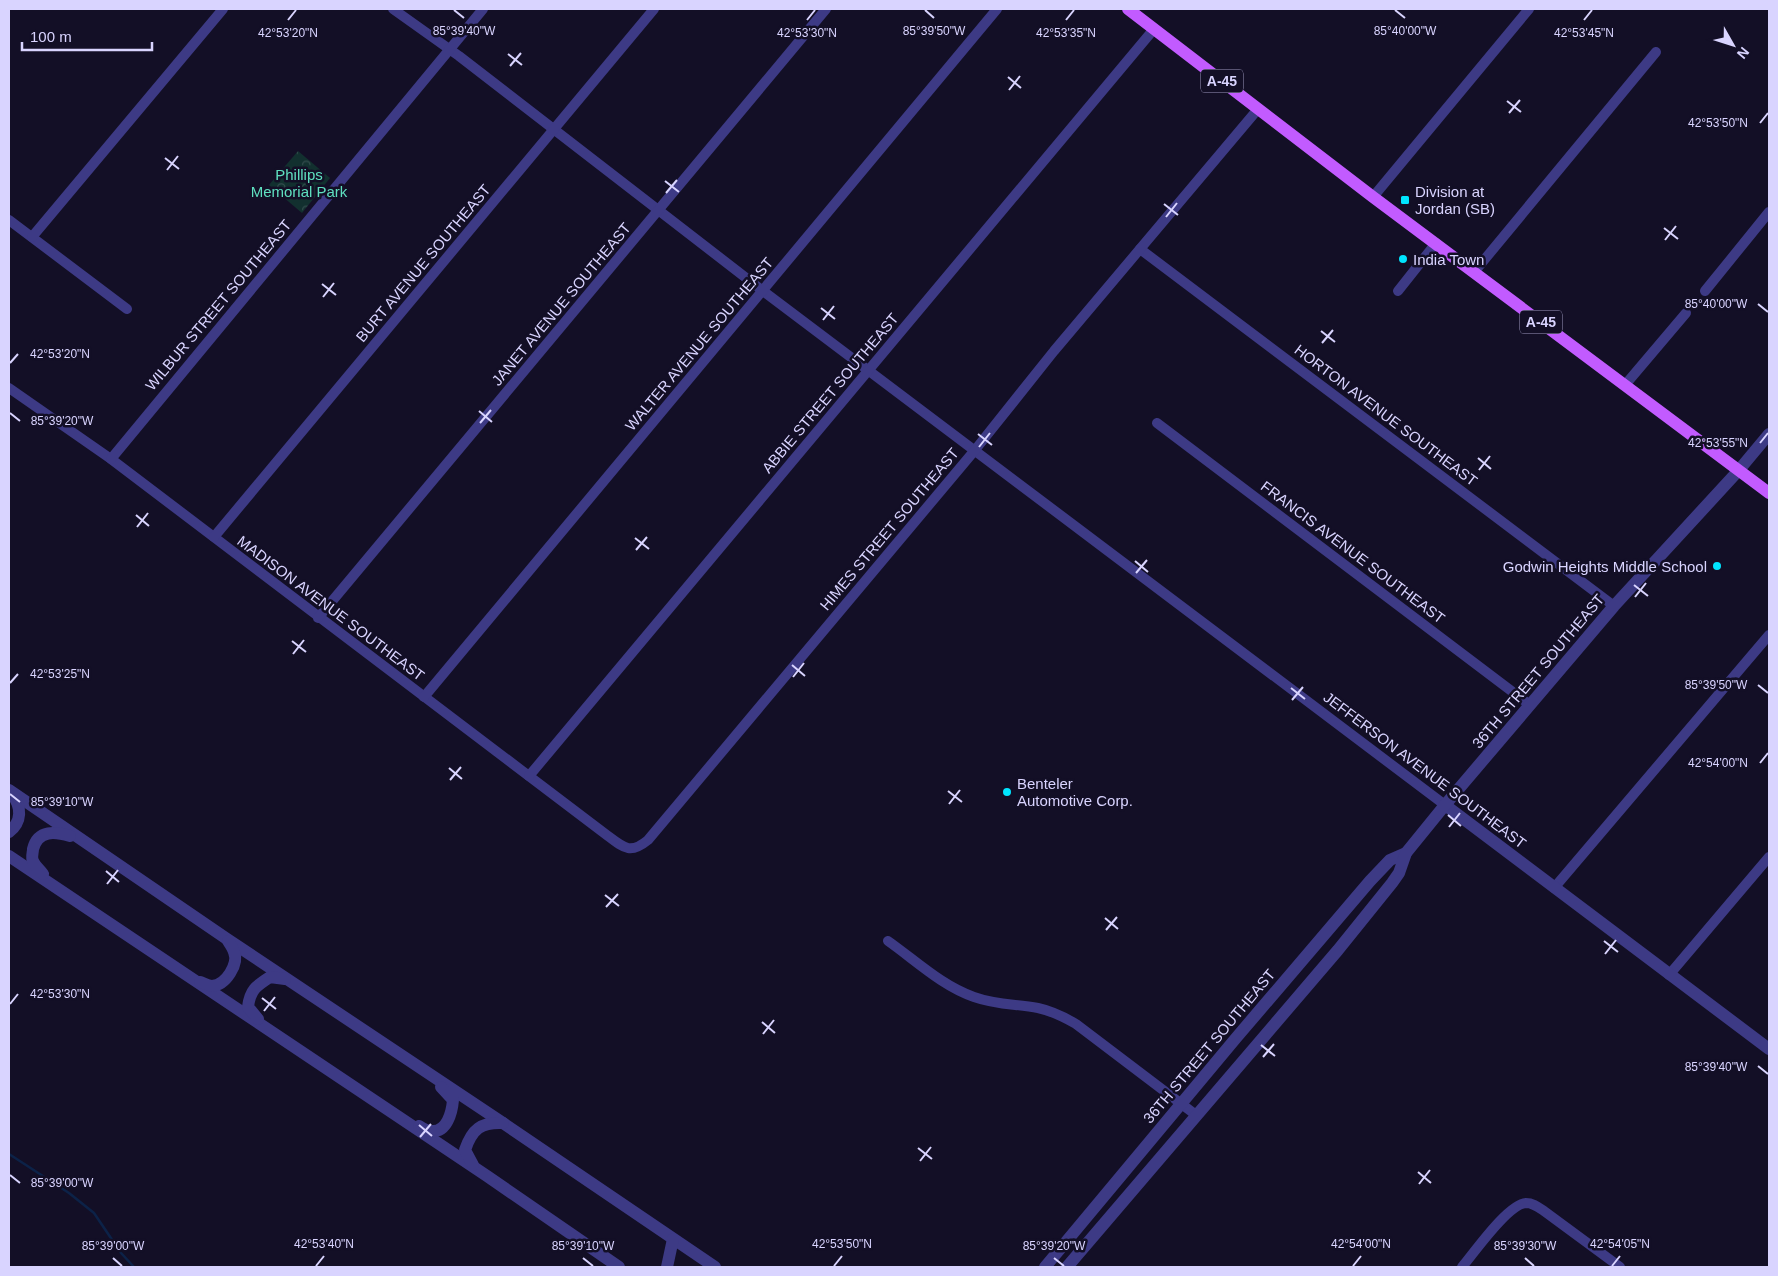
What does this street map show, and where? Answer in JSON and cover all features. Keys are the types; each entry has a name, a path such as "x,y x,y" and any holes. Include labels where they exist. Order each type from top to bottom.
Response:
{"main road":[{"name":"A-45","path":"1128,9 1373,197 1769,493"}],"street":[{"path":"32,237 223,9"},
{"name":"JEFFERSON AVENUE SOUTHEAST","path":"393,9 555,129 763,291 1769,1050"},
{"name":"WILBUR STREET SOUTHEAST","path":"111,460 483,9"},
{"name":"BURT AVENUE SOUTHEAST","path":"214,537 654,9"},
{"name":"JANET AVENUE SOUTHEAST","path":"318,618 826,9"},
{"name":"WALTER AVENUE SOUTHEAST","path":"424,697 997,9"},
{"path":"1373,197 1529,9"},
{"name":"ABBIE STREET SOUTHEAST","path":"528,776 1154,29"},
{"path":"1474,271 1656,52"},
{"name":"HIMES STREET SOUTHEAST","path":"635,849 648,840 975,450 1140,248 1258,109"},
{"path":"1705,291 1769,212"},
{"path":"9,220 127,309"},
{"path":"1398,291 1436,243"},
{"name":"HORTON AVENUE SOUTHEAST","path":"1140,248 1614,606"},
{"path":"1625,385 1686,313"},
{"name":"MADISON AVENUE SOUTHEAST","path":"9,388 111,460 214,537 318,618 621,846 635,849"},
{"name":"FRANCIS AVENUE SOUTHEAST","path":"1158,424 1530,706"},
{"name":"36TH STREET SOUTHEAST","path":"1067,1267 1338,950 1392,883 1399,873 1406,853 1445,805 1614,606 1739,470 1769,434"},
{"path":"1554,888 1769,635"},
{"path":"9,790 18,802 20,816 9,832"},
{"path":"9,790 715,1267"},
{"path":"53,886 33,862 34,845 41,836 49,832 82,840"},
{"name":"36TH STREET SOUTHEAST","path":"1045,1267 1370,881 1390,860 1406,853"},
{"path":"9,856 619,1267"},
{"path":"1669,975 1769,857"},
{"path":"195,981 212,986 230,974 234,965 235,953 227,939"},
{"path":"888,941 943,981 965,993 995,1004 1039,1008 1057,1013 1076,1024 1196,1115"},
{"path":"266,1029 248,1007 250,996 257,986 270,977 288,980"},
{"path":"400,1119 432,1131 440,1129 450,1117 453,1100 430,1074"},
{"path":"474,1168 465,1150 471,1135 488,1122 503,1123"},
{"path":"1462,1267 1499,1222 1513,1208 1525,1203 1534,1204 1539,1207 1620,1267"},
{"path":"667,1267 673,1239"}],"green space":[{"name":"Phillips Memorial Park","path":"298,151 330,178 302,213 269,185"}],"waterway":[{"path":"9,1154 69,1193 94,1213 121,1253 134,1267"}],"place":[{"name":"Division at Jordan (SB)","path":"1405,200"},
{"name":"India Town","path":"1403,259"},
{"name":"Godwin Heights Middle School","path":"1717,566"},
{"name":"Benteler Automotive Corp.","path":"1007,792"}]}
